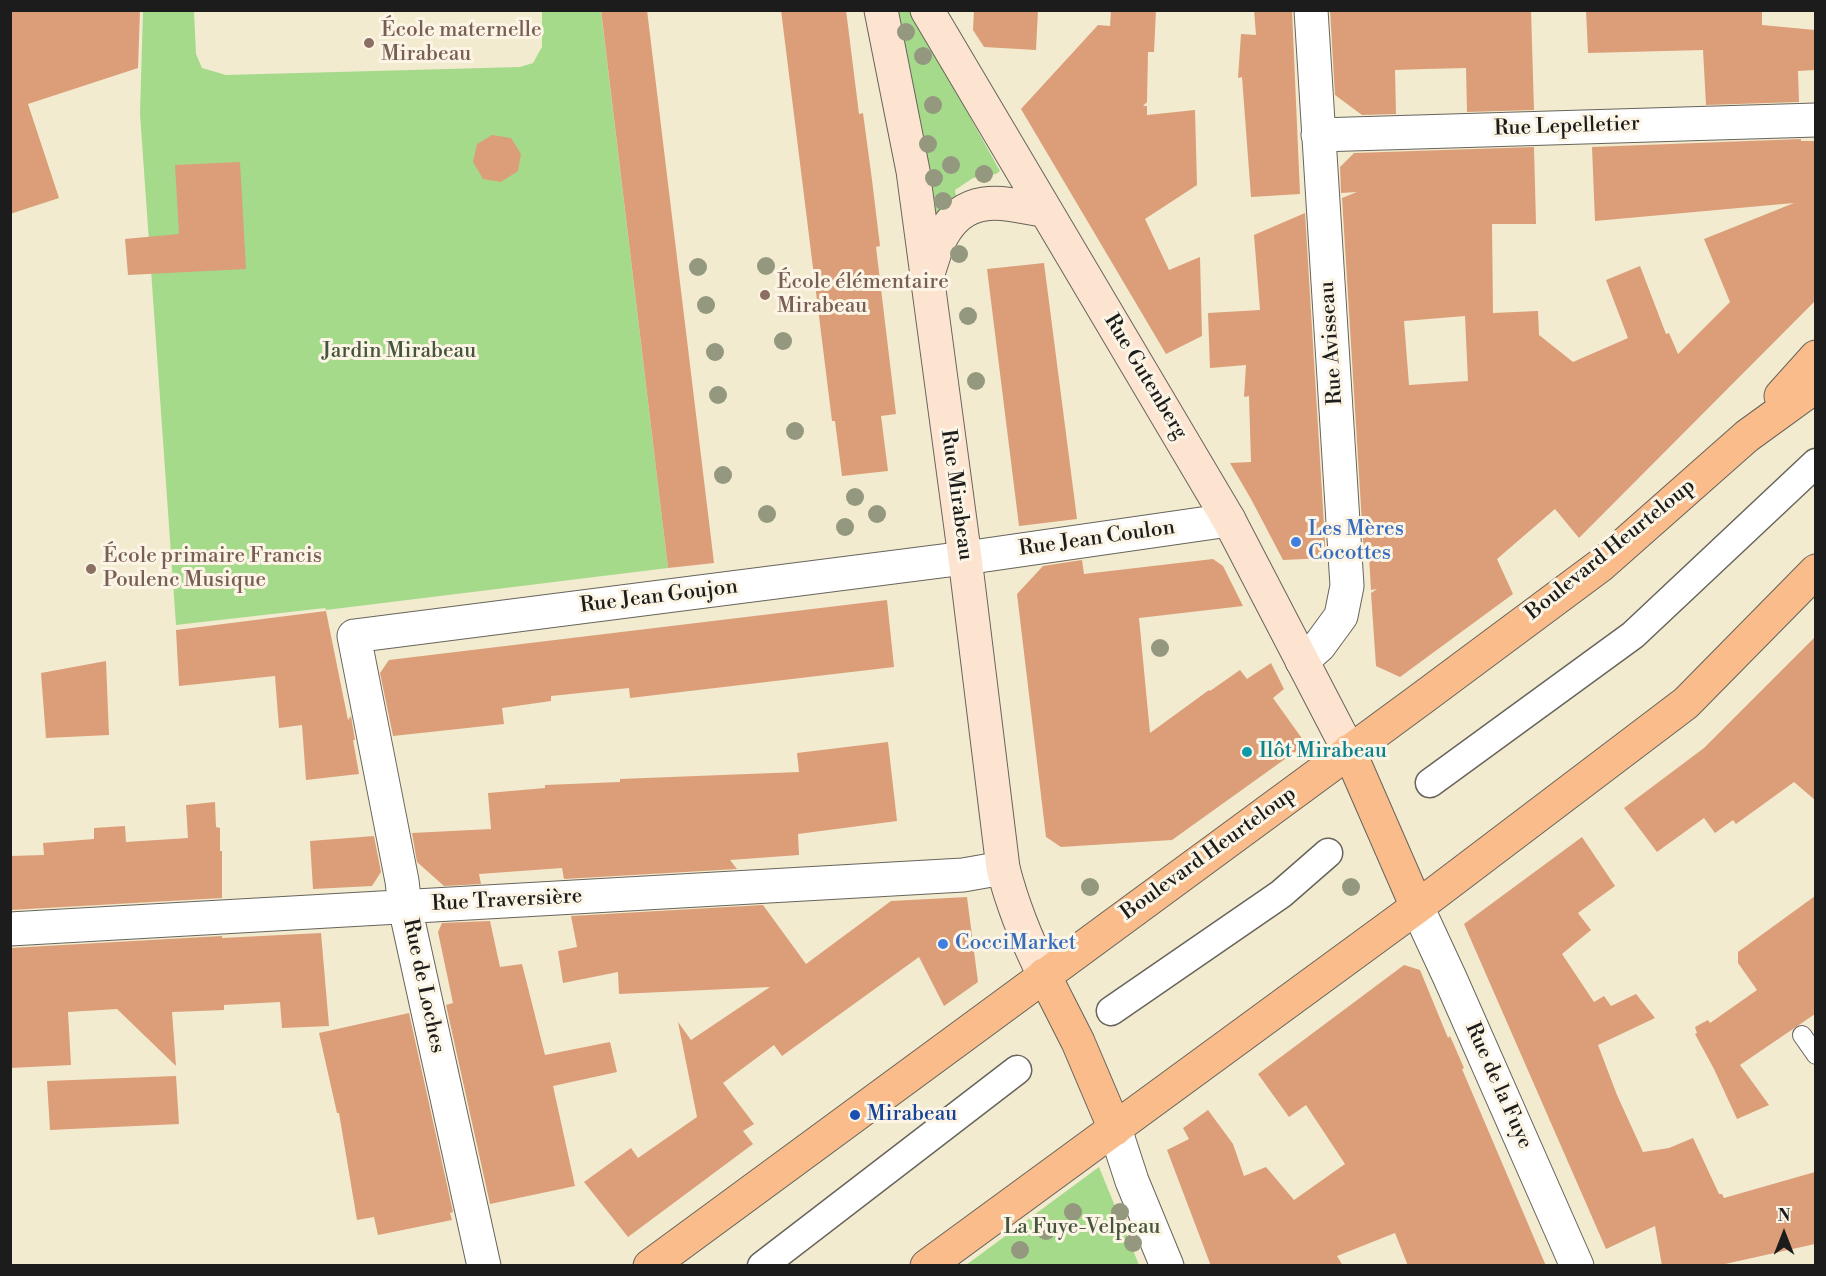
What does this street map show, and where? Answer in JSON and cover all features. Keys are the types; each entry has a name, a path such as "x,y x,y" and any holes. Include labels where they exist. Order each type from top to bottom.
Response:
{"main road":[{"name":"Rue Mirabeau","path":"880,10 913,171 965,558 1003,868 1025,937 1044,975"},
{"name":"Rue Gutenberg","path":"927,10 1229,520 1349,751"},
{"path":"926,279 941,237 952,220 962,212 985,203 1046,211"},
{"path":"1747,436 1815,357"},
{"name":"Boulevard Heurteloup","path":"650,1266 1601,565 1747,436 1815,386"},
{"path":"927,1266 1417,908 1686,703 1815,571"},
{"path":"1349,751 1417,908"},
{"path":"1044,975 1078,1042 1115,1129"}],"street":[{"name":"Rue Avisseau","path":"1302,661 1319,646 1341,616 1347,586 1311,10"},
{"name":"Rue Lepelletier","path":"1318,135 1815,120"},
{"path":"1430,783 1633,635 1815,463"},
{"name":"Rue Jean Coulon","path":"965,558 1229,520"},
{"name":"Rue Jean Goujon","path":"354,636 965,558"},
{"name":"Rue de Loches","path":"354,636 402,881 405,907 484,1266"},
{"path":"1111,1011 1281,894 1328,853"},
{"name":"Rue Traversière","path":"10,929 963,875 1003,868"},
{"name":"Rue de la Fuye","path":"1417,908 1444,963 1577,1266"},
{"path":"762,1266 1017,1070"},
{"path":"1115,1129 1132,1181 1167,1266"}],"lane":[{"path":"1802,1035 1815,1055"}],"green space":[{"name":"Jardin Mirabeau","path":"143,11 194,11 196,54 202,68 226,75 520,67 533,63 542,47 542,11 601,11 668,568 326,610 325,608 176,625 140,114"},
{"path":"891,11 911,11 1000,171 996,174 973,178 955,190 957,202 942,213 937,213 934,209"},
{"name":"La Fuye-Velpeau","path":"1099,1167 1139,1265 966,1265"}],"building":[{"path":"10,10 140,10 138,68 28,104 59,198 10,214"},
{"path":"601,10 647,10 714,563 668,568"},
{"path":"781,10 846,10 859,114 863,113 872,180 880,246 876,247 896,414 881,416 888,471 842,476 835,421 832,421"},
{"path":"974,10 1038,10 1036,50 984,47 973,30"},
{"path":"1111,10 1156,10 1154,52 1148,52 1147,102 1143,106 1147,106 1147,115 1195,110 1197,185 1145,219 1169,270 1200,257 1202,336 1166,354 1021,109 1098,25 1110,26"},
{"path":"1254,10 1292,10 1300,194 1251,197 1242,77 1238,78 1241,34 1256,35"},
{"path":"1330,10 1531,10 1534,110 1467,112 1466,68 1426,69 1395,70 1396,114 1362,115 1335,95"},
{"path":"1586,10 1762,10 1762,25 1815,30 1815,70 1798,71 1799,102 1706,105 1703,50 1588,53"},
{"path":"492,135 511,138 521,154 518,171 501,182 483,179 473,162 477,144"},
{"path":"1801,139 1801,141 1815,141 1815,301 1579,538 1555,509 1497,559 1513,594 1400,677 1376,666 1371,593 1377,589 1371,590 1369,556 1364,556 1342,198 1357,192 1341,193 1340,167 1354,153 1534,147 1536,224 1492,224 1493,313 1538,311 1539,335 1573,362 1628,338 1606,280 1640,266 1666,334 1669,333 1678,354 1730,302 1704,239 1794,203 1595,221 1592,147","holes":["1465,316 1468,381 1409,385 1404,321"]},
{"path":"240,162 246,269 128,275 125,239 179,234 175,165"},
{"path":"1305,213 1326,558 1283,560 1230,463 1251,462 1249,396 1244,397 1246,365 1210,368 1208,313 1260,310 1254,235"},
{"path":"1044,263 1077,519 1019,526 987,269"},
{"path":"1213,559 1223,566 1243,606 1139,618 1150,733 1240,670 1247,679 1271,663 1284,689 1273,698 1306,744 1172,840 1061,847 1046,837 1017,594 1043,566 1082,560 1084,574"},
{"path":"887,600 894,667 630,698 629,688 551,696 551,701 502,708 504,724 393,736 380,673 389,660"},
{"path":"326,611 348,720 351,716 359,774 306,780 302,725 279,728 275,676 179,686 176,630"},
{"path":"1815,637 1815,800 1794,782 1736,824 1733,820 1715,833 1704,818 1657,852 1624,808 1704,748"},
{"path":"106,661 109,735 46,738 41,673"},
{"path":"888,742 897,821 798,834 799,855 730,860 737,869 564,879 562,868 479,874 481,884 444,886 417,862 412,833 491,829 488,793 545,788 545,785 620,782 620,779 799,772 797,753"},
{"path":"215,802 216,827 220,828 220,851 222,851 222,898 10,910 10,856 44,855 43,843 94,839 94,828 125,826 126,842 188,838 186,805"},
{"path":"374,836 381,872 372,886 313,889 310,841"},
{"path":"1582,837 1615,886 1578,913 1591,930 1562,954 1594,1002 1604,996 1611,1006 1636,994 1655,1018 1598,1045 1617,1095 1643,1152 1669,1148 1693,1138 1719,1194 1722,1194 1724,1198 1815,1172 1815,1244 1716,1266 1662,1266 1655,1226 1606,1249 1464,924"},
{"path":"1815,896 1815,1014 1740,1065 1769,1105 1737,1119 1695,1034 1697,1033 1695,1027 1708,1020 1710,1023 1757,990 1738,963 1738,952"},
{"path":"967,897 978,982 944,1006 919,957 782,1056 774,1045 723,1083 754,1124 743,1131 753,1144 628,1237 584,1182 631,1148 638,1158 697,1117 678,1022 691,1040 770,987 619,994 618,972 563,983 558,951 577,947 571,916 763,905 806,964 891,901"},
{"path":"490,921 500,967 522,964 545,1055 610,1042 617,1072 553,1086 575,1186 490,1204 446,1005 453,1003 438,932 442,923"},
{"path":"321,933 329,1026 282,1028 280,1002 224,1005 224,1010 172,1012 176,1066 117,1009 68,1012 71,1065 10,1068 10,948"},
{"path":"1404,965 1420,970 1448,1038 1450,1036 1464,1068 1462,1069 1546,1266 1408,1266 1395,1233 1337,1256 1343,1266 1211,1266 1167,1150 1189,1139 1183,1128 1208,1110 1233,1144 1244,1176 1266,1167 1294,1200 1345,1164 1306,1105 1289,1117 1258,1074"},
{"path":"409,1013 453,1212 450,1213 452,1220 378,1235 374,1217 357,1220 339,1113 337,1113 319,1033"},
{"path":"176,1076 179,1124 50,1130 47,1081"}],"place":[{"name":"École maternelle Mirabeau","path":"369,43"},
{"name":"École élémentaire Mirabeau","path":"765,295"},
{"name":"Les Mères Cocottes","path":"1296,542"},
{"name":"École primaire Francis Poulenc Musique","path":"91,569"},
{"name":"Ilôt Mirabeau","path":"1247,752"},
{"name":"CocciMarket","path":"943,944"},
{"name":"Mirabeau","path":"855,1115"}]}
